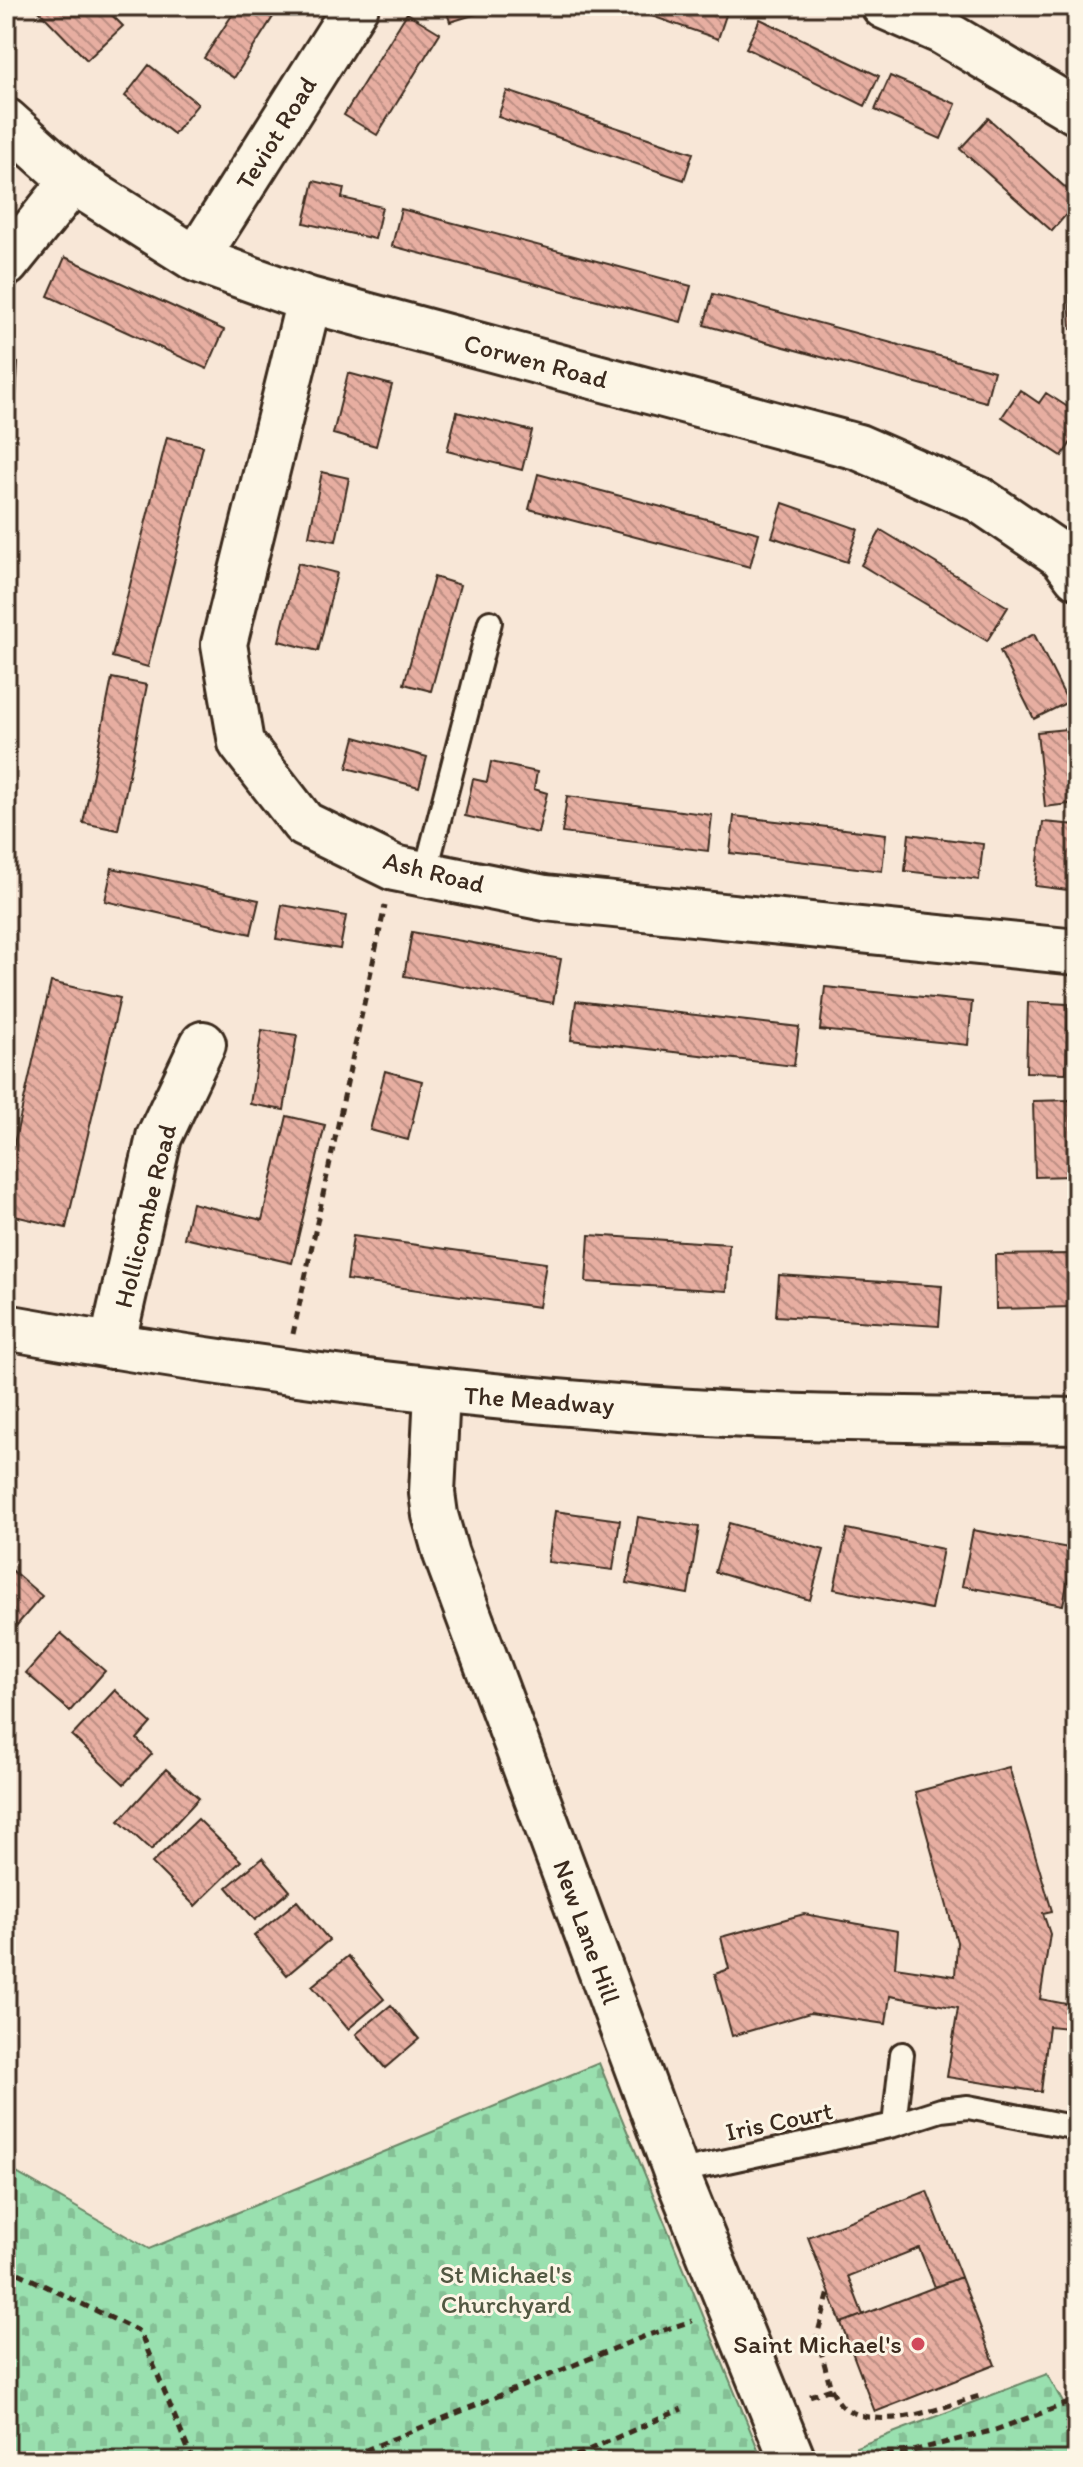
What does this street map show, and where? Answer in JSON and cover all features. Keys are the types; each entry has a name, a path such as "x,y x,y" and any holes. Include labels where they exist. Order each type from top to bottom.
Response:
{"street":[{"name":"Teviot Road","path":"196,259 356,6"},
{"path":"884,6 941,31 1077,112"},
{"name":"Corwen Road","path":"6,121 73,181 196,259 309,300 858,447 980,500 1072,556"},
{"path":"6,264 73,181"},
{"name":"Ash Road","path":"309,300 224,644 241,743 304,824 410,871 545,898 1077,952"},
{"name":"Hollicombe Road","path":"112,1346 159,1137 203,1044"},
{"name":"The Meadway","path":"6,1327 112,1346 437,1392 848,1419 1077,1421"},
{"name":"New Lane Hill","path":"437,1392 432,1493 446,1554 676,2172 771,2409 810,2460"}],"lane":[{"path":"410,871 490,622"},
{"path":"894,2125 902,2054"},
{"name":"Iris Court","path":"676,2172 894,2125 941,2110 968,2107 1077,2128"}],"path":[{"path":"285,1371 410,871"},
{"path":"6,2267 140,2332 193,2461"},
{"path":"829,2292 817,2336 831,2389 843,2408 872,2418 893,2419 980,2396"},
{"path":"339,2461 645,2336 730,2306"},
{"path":"771,2409 831,2389"},
{"path":"810,2460 912,2451 995,2430 1077,2400"},
{"path":"563,2461 682,2409"}],"green space":[{"name":"St Michael's Churchyard","path":"599,2063 763,2461 6,2461 6,2167 149,2249"},
{"path":"1047,2374 1076,2426 1068,2461 861,2461 856,2447"}],"building":[{"path":"34,6 103,6 123,26 87,60"},
{"path":"238,6 280,6 234,78 204,58"},
{"path":"445,6 503,6 450,22"},
{"path":"623,6 729,6 718,39"},
{"path":"407,13 440,33 377,135 344,115"},
{"path":"760,19 879,76 865,106 746,48"},
{"path":"149,65 198,104 174,134 125,96"},
{"path":"890,76 956,104 941,139 875,110"},
{"path":"507,91 693,153 684,180 498,117"},
{"path":"988,118 1077,198 1077,202 1052,231 960,149"},
{"path":"314,181 344,188 342,198 382,207 375,239 304,223"},
{"path":"401,209 691,286 681,322 392,246"},
{"path":"65,257 224,330 207,369 48,296"},
{"path":"1067,263 1077,263 1077,329 1071,329"},
{"path":"713,294 994,371 986,402 704,325"},
{"path":"6,362 18,363 15,413 6,413"},
{"path":"348,373 392,385 376,446 333,434"},
{"path":"1020,390 1039,403 1046,393 1077,413 1077,433 1062,456 1002,417"},
{"path":"457,412 532,431 522,470 447,451"},
{"path":"167,437 203,446 148,667 112,657"},
{"path":"322,472 349,478 336,541 309,536"},
{"path":"538,474 759,533 750,567 529,509"},
{"path":"783,503 858,529 847,562 772,537"},
{"path":"881,530 1008,607 987,641 861,565"},
{"path":"298,563 337,573 318,651 279,641"},
{"path":"434,577 460,585 431,691 404,684"},
{"path":"1034,634 1068,702 1034,719 1000,651"},
{"path":"112,678 147,685 118,830 83,823"},
{"path":"1076,728 1077,803 1045,807 1037,732"},
{"path":"355,737 427,757 419,787 347,768"},
{"path":"491,762 537,772 534,789 547,793 538,833 465,816 473,779 487,782"},
{"path":"567,796 712,815 708,851 562,833"},
{"path":"734,816 886,834 882,871 730,853"},
{"path":"1043,822 1077,825 1077,891 1035,886"},
{"path":"909,834 983,844 979,880 905,871"},
{"path":"112,868 259,900 251,934 105,901"},
{"path":"282,905 346,916 340,949 276,939"},
{"path":"412,932 561,959 553,1003 404,976"},
{"path":"51,982 120,998 66,1228 6,1214 6,1179"},
{"path":"825,987 972,1002 968,1045 820,1030"},
{"path":"576,1001 799,1027 794,1066 571,1040"},
{"path":"1028,1002 1068,1004 1066,1073 1026,1072"},
{"path":"262,1030 297,1035 284,1110 250,1104"},
{"path":"385,1071 422,1081 408,1140 370,1130"},
{"path":"1070,1100 1072,1176 1035,1177 1033,1101"},
{"path":"287,1116 325,1125 292,1263 184,1238 192,1203 262,1220"},
{"path":"589,1235 729,1244 727,1291 586,1282"},
{"path":"353,1236 546,1263 539,1307 347,1280"},
{"path":"1071,1254 1072,1307 996,1309 995,1255"},
{"path":"779,1275 942,1286 939,1326 776,1316"},
{"path":"555,1511 620,1520 613,1570 548,1562"},
{"path":"638,1517 699,1527 688,1594 627,1583"},
{"path":"729,1523 824,1550 810,1600 715,1572"},
{"path":"847,1529 943,1549 931,1609 834,1589"},
{"path":"973,1530 1074,1549 1063,1605 962,1586"},
{"path":"6,1565 42,1596 17,1625 6,1616"},
{"path":"61,1633 105,1671 70,1711 26,1673"},
{"path":"115,1690 151,1723 137,1739 152,1754 124,1784 72,1736"},
{"path":"1009,1767 1052,1911 1043,1913 1050,1934 1040,1999 1077,2006 1077,2029 1049,2026 1041,2092 947,2077 958,2008 890,1996 886,2024 810,2013 732,2036 715,1974 729,1969 721,1937 804,1914 898,1931 895,1967 955,1976 957,1942 915,1792"},
{"path":"166,1769 199,1798 151,1850 119,1821"},
{"path":"198,1819 241,1861 195,1906 152,1863"},
{"path":"262,1858 290,1891 255,1920 227,1887"},
{"path":"297,1901 329,1940 287,1975 254,1936"},
{"path":"348,1956 384,1999 348,2029 312,1986"},
{"path":"391,2005 419,2039 385,2068 356,2034"},
{"path":"927,2191 961,2277 935,2287 919,2248 848,2276 863,2315 841,2323 808,2237"},
{"name":"Saint Michael's","path":"961,2277 995,2365 875,2412 841,2323"}],"place":[{"name":"Saint Michael's","path":"918,2344"}]}
